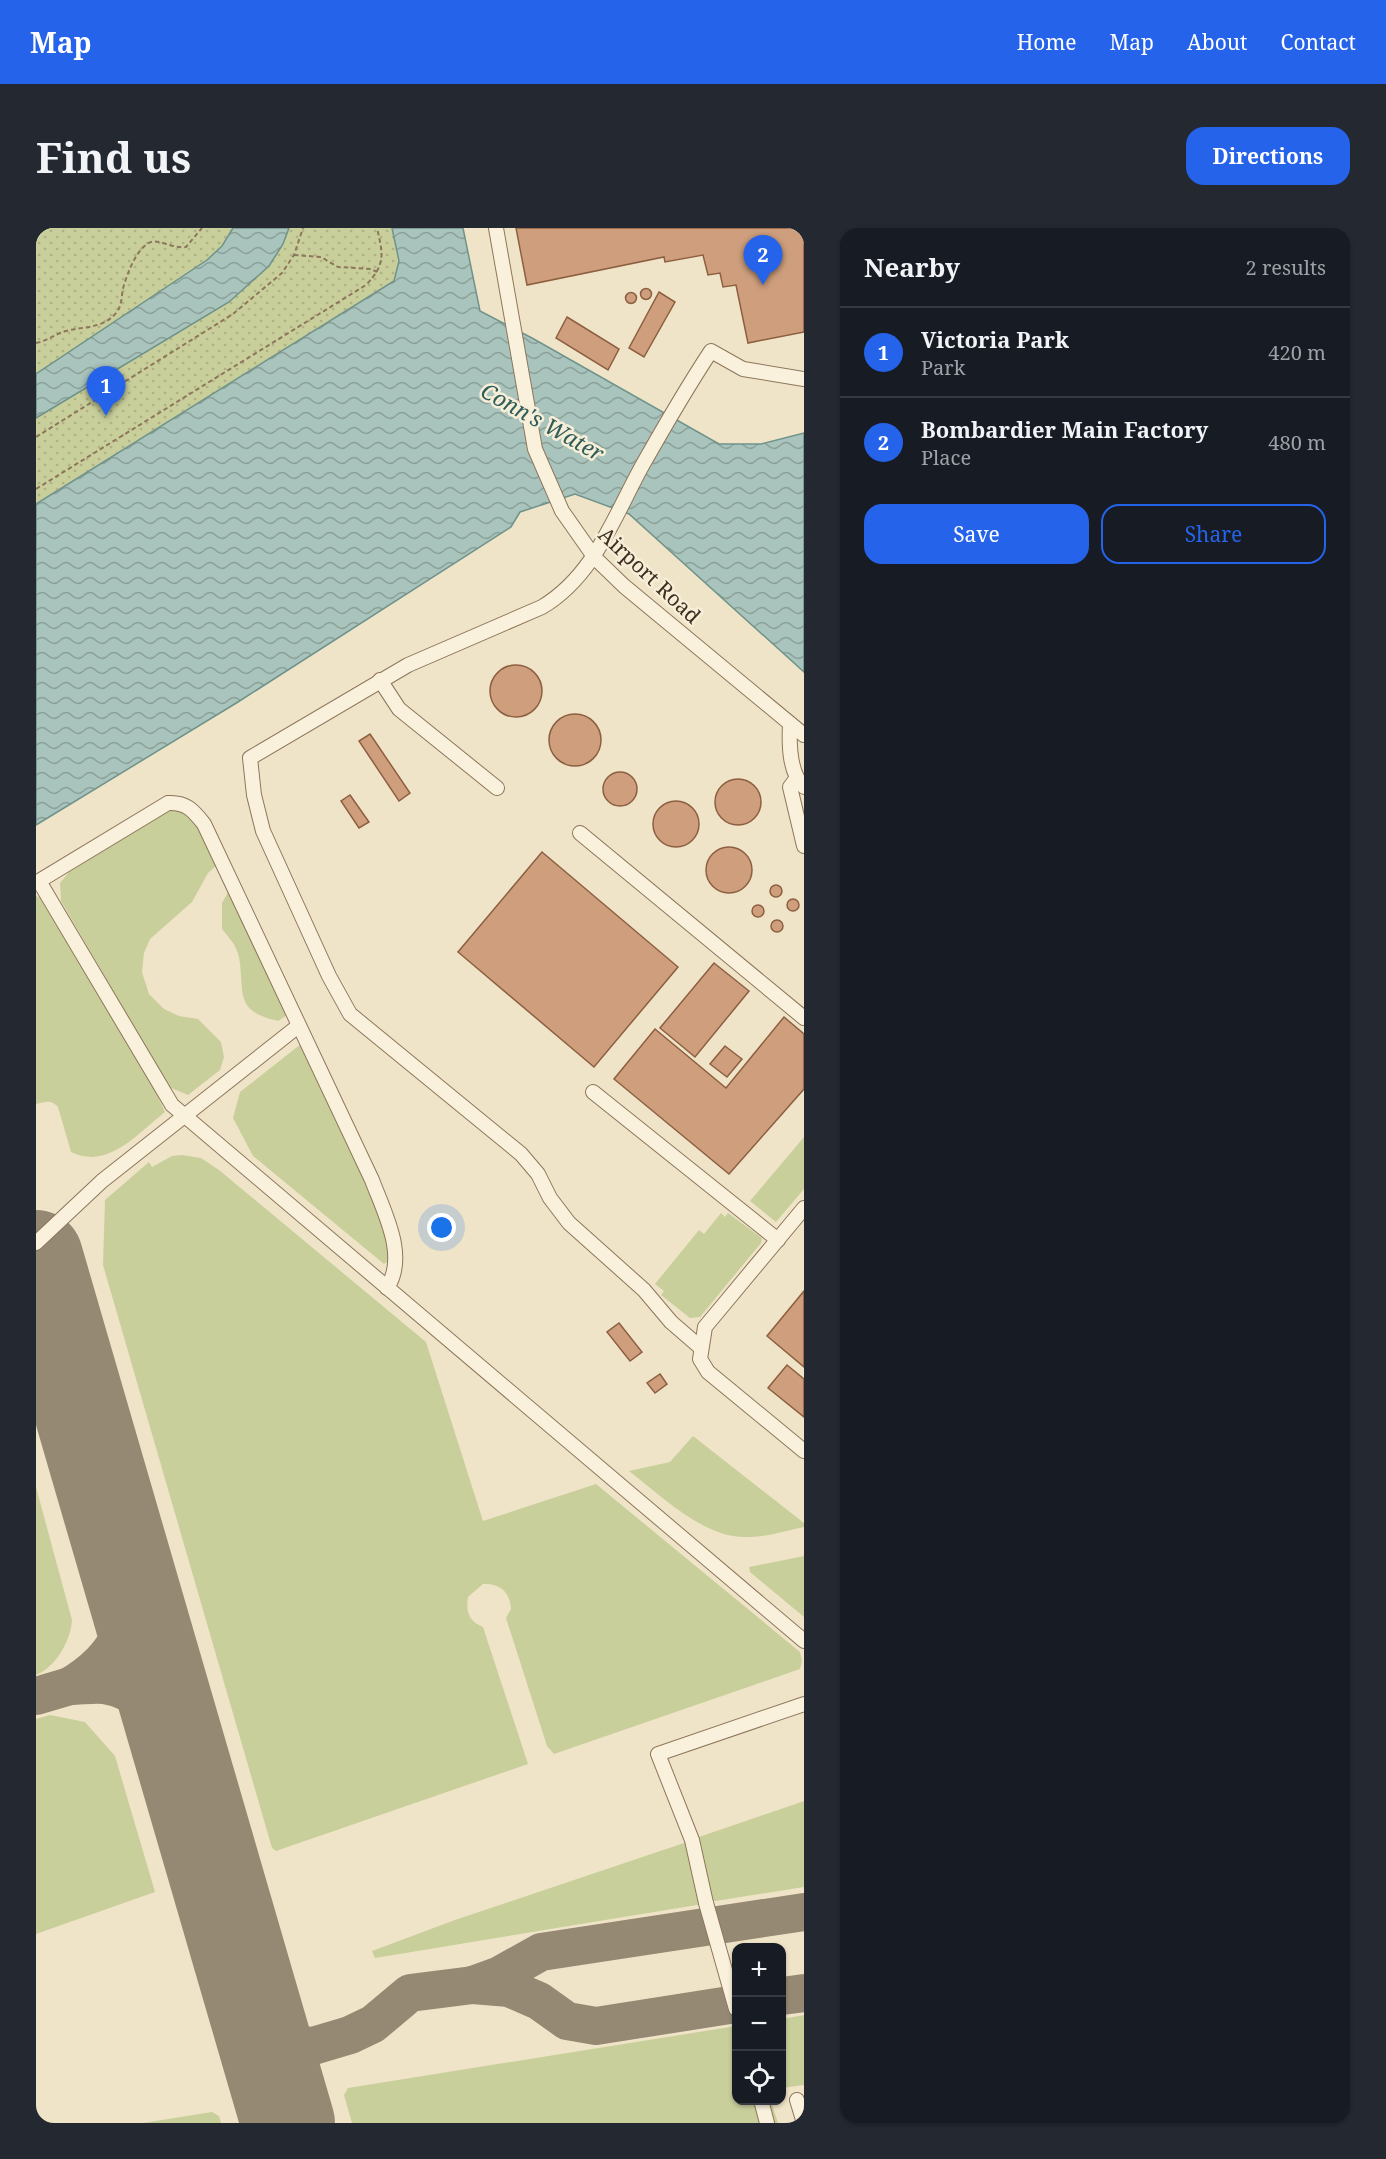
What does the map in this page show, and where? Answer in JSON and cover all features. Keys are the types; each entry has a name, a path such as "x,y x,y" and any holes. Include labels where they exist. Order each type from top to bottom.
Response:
{"street":[{"name":"Airport Road","path":"496,228 535,449 553,494 595,558 804,735"},
{"path":"701,1348 671,1322 644,1290 569,1223 550,1198 538,1174 521,1154 351,1014 329,976 263,831 254,795 250,758 380,680 542,607 561,596 595,558 611,523 676,405 711,351 743,369 804,379"},
{"path":"380,680 399,710 497,788"},
{"path":"790,724 789,738 800,783 790,787 804,846"},
{"path":"387,1288 395,1273 394,1250 389,1227 372,1180 297,1027 204,824 194,811 181,802 168,803 37,882 172,1105 186,1116 387,1288 804,1641"},
{"path":"580,833 804,1018"},
{"path":"36,1243 102,1181 297,1027"},
{"path":"593,1092 778,1240"},
{"path":"804,1208 705,1327 700,1359 708,1372 804,1451"},
{"path":"733,1997 692,1840 657,1754 804,1704"},
{"path":"797,2100 804,2123"},
{"path":"762,2105 766,2123"}],"path":[{"path":"36,343 50,340 64,331 88,329 105,321 121,304 124,286 132,264 148,243 156,241 176,249 186,247 202,228"},
{"path":"36,437 233,314 282,273 294,255 303,228"},
{"path":"36,489 366,285 378,273 383,255 377,228"},
{"path":"294,255 321,257 338,267 371,269 378,273"}],"green space":[{"path":"36,228 392,228 399,261 394,281 36,503"},
{"path":"173,807 195,817 217,865 208,873 192,902 150,939 144,953 142,972 149,994 164,1009 179,1016 198,1019 221,1042 224,1057 220,1070 188,1095 169,1087 61,901 60,883 69,872"},
{"path":"230,889 287,1015 278,1021 254,1012 247,1006 244,998 238,952 222,929 222,903"},
{"path":"36,896 42,898 148,1075 165,1112 133,1139 110,1153 85,1156 71,1152 58,1107 50,1102 36,1104"},
{"path":"301,1044 341,1122 378,1207 390,1260 384,1264 253,1156 233,1118 240,1092"},
{"path":"804,1137 804,1189 776,1222 750,1201"},
{"path":"172,1156 201,1158 219,1170 426,1342 483,1521 596,1484 800,1652 802,1661 800,1669 554,1754 547,1746 506,1618 511,1609 509,1598 499,1587 483,1584 468,1597 468,1611 471,1619 483,1627 528,1764 276,1851 272,1848 103,1265 105,1200 149,1162 152,1167"},
{"path":"721,1213 725,1217 728,1213 762,1238 761,1243 700,1317 690,1318 661,1295 664,1291 655,1284 699,1230 704,1234"},
{"path":"693,1436 804,1523 804,1527 774,1534 744,1537 713,1530 683,1513 629,1471 670,1462"},
{"path":"36,1487 72,1620 69,1636 61,1652 50,1666 36,1675"},
{"path":"804,1556 804,1617 750,1572 749,1567"},
{"path":"50,1715 85,1722 115,1756 155,1892 36,1934 36,1719"},
{"path":"804,1801 804,1887 709,1902 696,1838"},
{"path":"687,1842 703,1904 375,1958 372,1951 455,1920"},
{"path":"804,2015 804,2085 786,2087 786,2051 786,2018"},
{"path":"732,2027 732,2105 772,2105 778,2123 352,2123 344,2095 348,2088"},
{"path":"212,2112 219,2116 221,2123 143,2123"}],"water":[{"path":"233,228 289,228 283,244 269,266 229,302 36,418 36,374 207,260 222,246"},
{"name":"Conn's Water","path":"392,228 463,228 480,311 719,444 761,444 804,433 804,672 629,514 575,494 520,512 511,527 238,702 36,825 36,504 394,281 399,261"}],"building":[{"path":"516,228 804,228 804,332 748,343 736,285 723,287 720,273 708,275 703,255 665,262 664,257 527,285"},
{"path":"646,288 652,294 646,300 640,294"},
{"path":"631,292 637,298 631,304 625,298"},
{"path":"659,292 675,302 644,357 629,348"},
{"path":"567,317 619,349 608,370 556,338"},
{"path":"516,665 526,667 534,673 540,681 542,691 540,701 534,709 526,715 516,717 506,715 498,709 492,701 490,691 492,681 498,673 506,667"},
{"path":"575,714 585,716 593,722 599,730 601,740 599,750 593,758 585,764 575,766 565,764 557,758 551,750 549,740 551,730 557,722 565,716"},
{"path":"370,734 410,793 399,801 359,741"},
{"path":"620,772 632,777 637,789 632,801 620,806 608,801 603,789 608,777"},
{"path":"743,779 755,785 760,793 760,811 755,819 747,824 733,825 721,819 716,811 715,797 721,785 729,780"},
{"path":"350,795 369,822 359,828 341,801"},
{"path":"676,801 685,802 693,807 698,815 698,833 693,841 685,846 676,847 667,846 659,841 654,833 653,824 654,815 659,807 667,802"},
{"path":"729,847 738,848 746,853 751,861 751,879 746,887 738,892 729,893 720,892 712,887 707,879 706,870 707,861 712,853 720,848"},
{"path":"542,852 678,967 594,1067 458,952"},
{"path":"778,885 782,891 778,897 774,897 770,889"},
{"path":"795,899 799,905 795,911 791,911 787,903"},
{"path":"760,905 764,911 760,917 756,917 752,909"},
{"path":"779,920 783,926 779,932 775,932 771,924"},
{"path":"714,963 749,991 695,1057 660,1028"},
{"path":"784,1017 804,1034 804,1089 729,1174 614,1079 655,1029 726,1088"},
{"path":"725,1046 742,1059 727,1077 710,1064"},
{"path":"804,1291 804,1367 767,1336"},
{"path":"619,1323 642,1352 630,1361 607,1332"},
{"path":"787,1365 804,1379 804,1417 768,1388"},
{"path":"660,1374 667,1384 655,1393 647,1383"}],"taxiway":[{"path":"124,1564 127,1603 120,1635 101,1662 70,1686 104,1685 129,1693 140,1700 159,1719 179,1752"},
{"path":"36,1696 70,1686"},
{"path":"732,2005 596,2026 567,2021 539,2001 509,1988 473,1985 498,1976 541,1952 804,1912"},
{"path":"281,2103 288,2069 299,2054 313,2046 350,2035 373,2024 410,1993 473,1985"},
{"path":"786,1995 804,1993"},
{"path":"252,2004 270,2028 284,2039 313,2046"}],"runway":[{"path":"36,1257 288,2123"}],"place":[{"name":"Bombardier Main Factory","path":"763,285"},
{"name":"Victoria Park","path":"106,416"}]}
